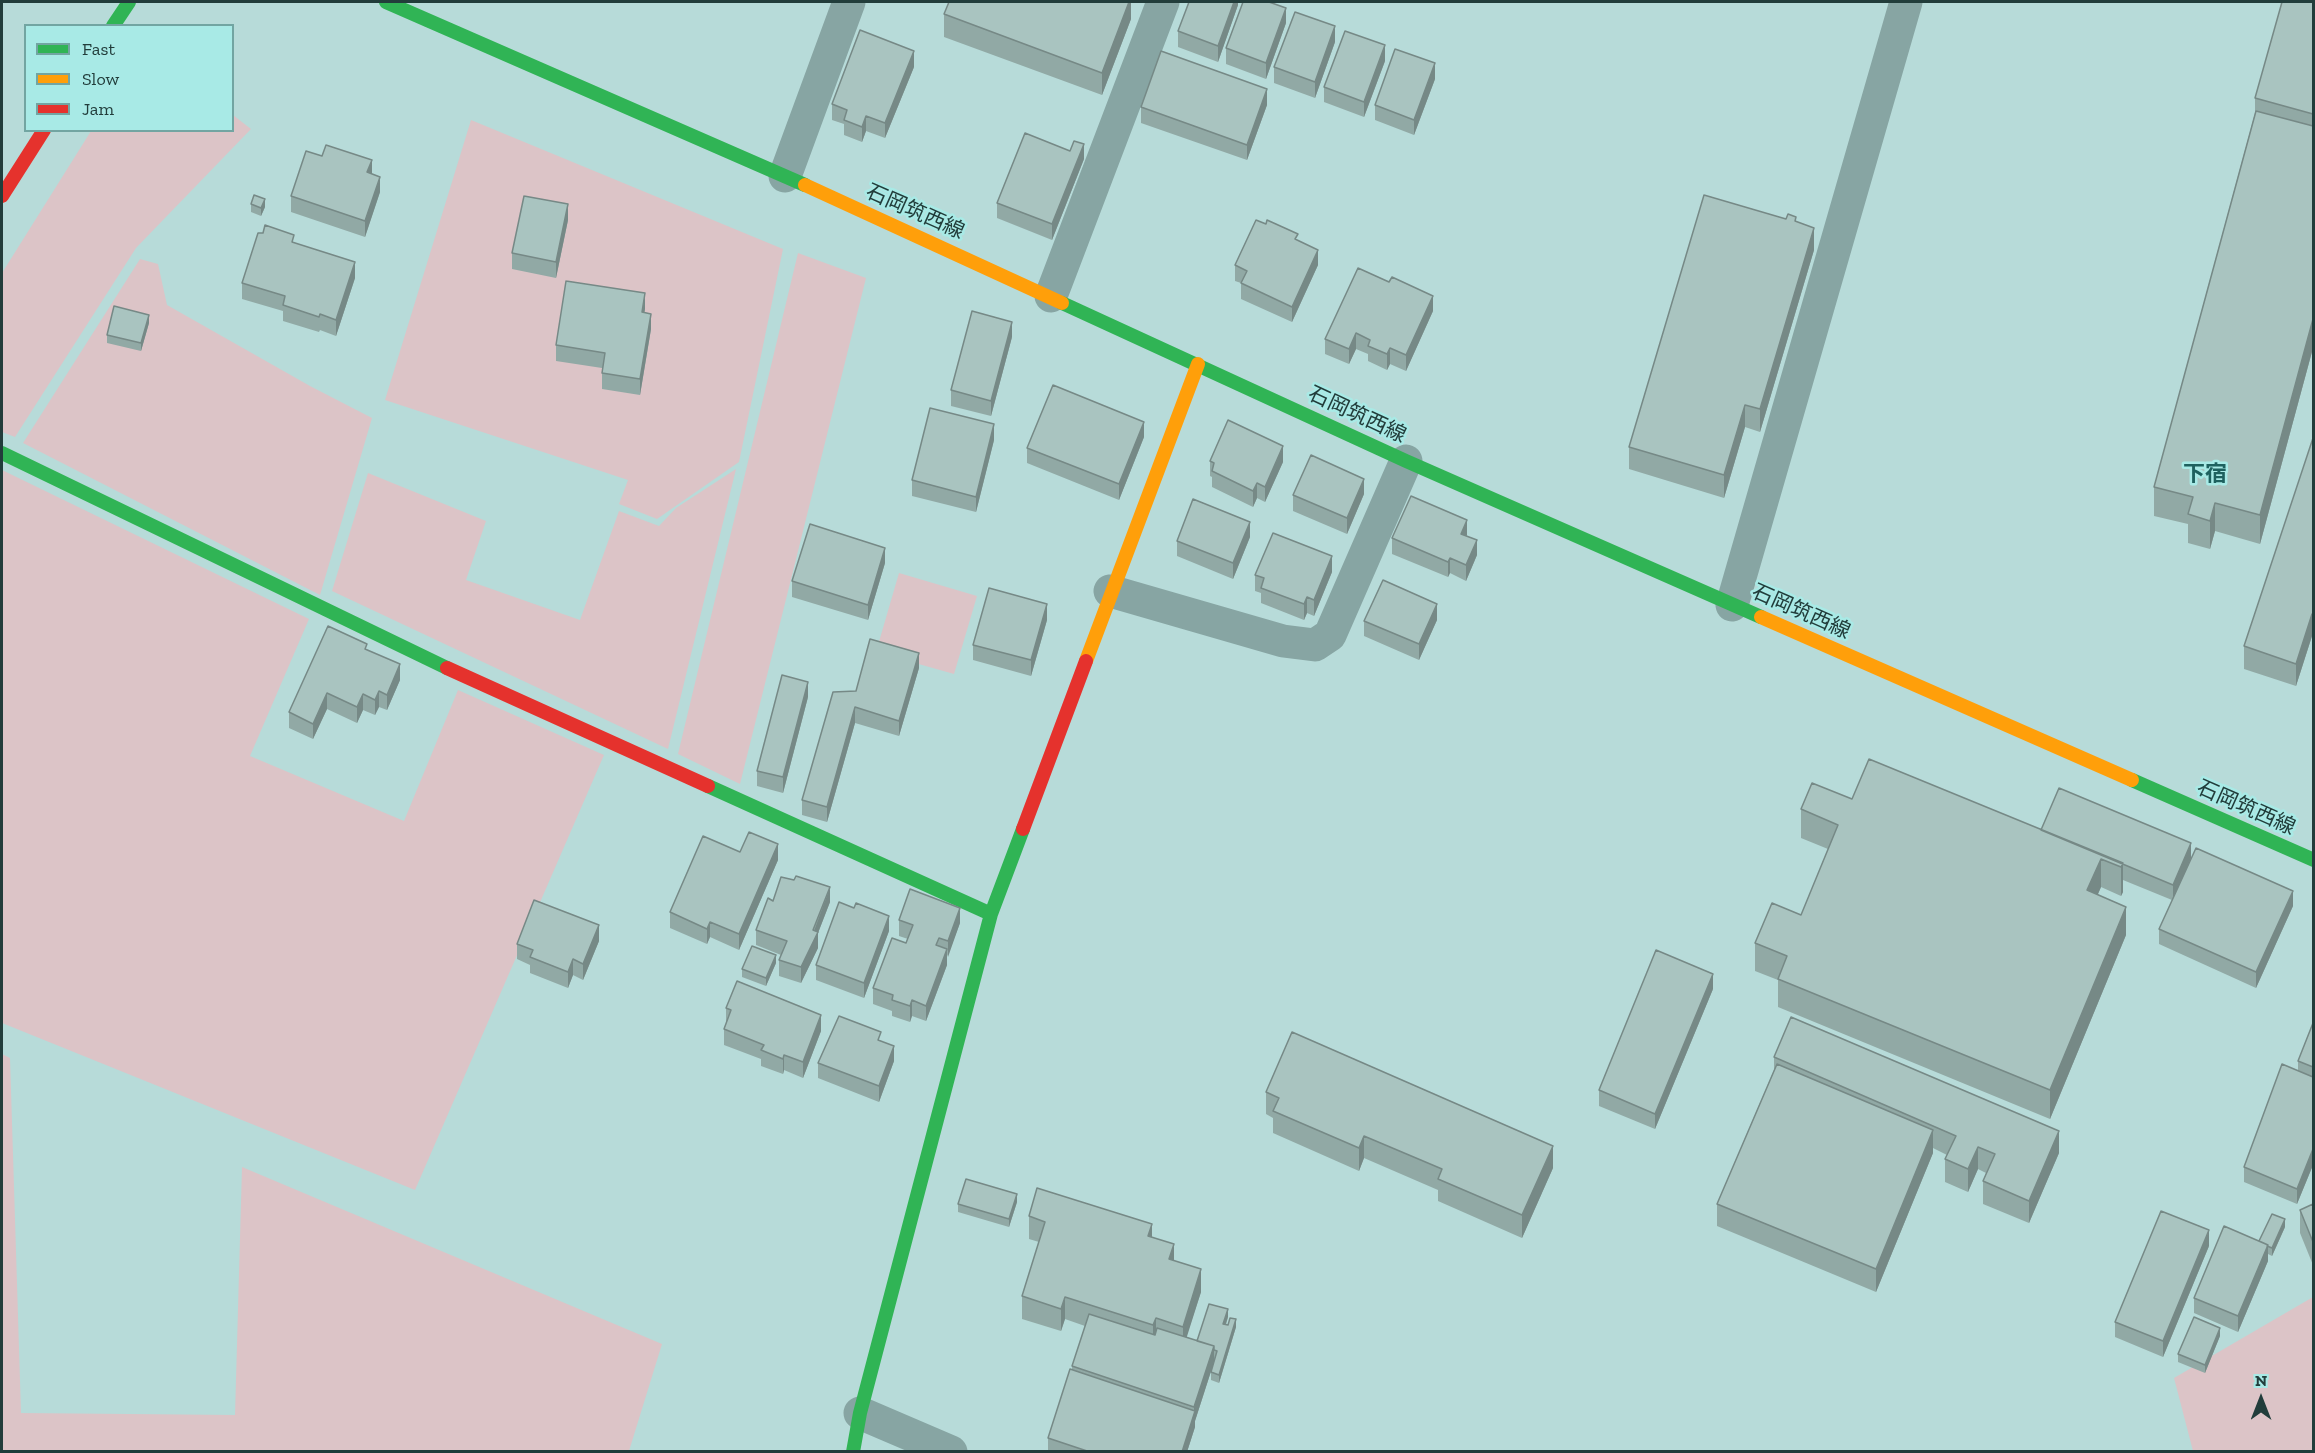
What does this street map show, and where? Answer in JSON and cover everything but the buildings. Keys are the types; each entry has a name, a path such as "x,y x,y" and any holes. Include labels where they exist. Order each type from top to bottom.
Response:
{"street":[{"path":"114,24 129,2"},
{"name":"石岡筑西線","path":"386,2 785,176 1051,296 1406,461 2313,860"},
{"path":"785,176 849,2"},
{"path":"1051,296 1163,2"},
{"path":"1732,605 1906,2"},
{"path":"2,196 43,132"},
{"path":"854,1452 860,1413 991,914 1110,591 1198,364"},
{"path":"2,453 435,663 991,914"},
{"path":"1110,591 1283,641 1315,645 1330,635 1406,461"},
{"path":"860,1413 951,1452"}],"shaded area":[{"path":"234,116 251,129 136,248 15,437 2,432 2,273 90,132 234,132"},
{"path":"471,120 783,249 739,462 657,519 619,504 628,480 385,400"},
{"path":"798,253 866,278 740,784 678,754"},
{"path":"140,259 158,264 167,305 310,386 372,418 320,595 23,443"},
{"path":"736,469 668,749 332,591 368,473 486,521 466,580 580,620 619,511 659,526 676,508"},
{"path":"2,470 309,619 250,756 404,821 458,690 604,755 415,1190 2,1023"},
{"path":"899,573 977,596 954,674 876,652"},
{"path":"2,1054 10,1058 21,1413 235,1415 242,1167 662,1344 629,1451 2,1451"},
{"path":"2313,1297 2313,1451 2193,1451 2174,1378"}],"traffic: fast":[{"path":"114,24 129,2"},
{"path":"386,2 805,185"},
{"path":"1062,303 1406,461 1761,617"},
{"path":"2,453 447,668"},
{"path":"2132,780 2314,860"},
{"path":"708,786 991,914"},
{"path":"853,1452 860,1413 991,914 1023,829"}],"traffic: slow":[{"path":"805,185 1062,303"},
{"path":"1086,661 1198,364"},
{"path":"1761,617 2132,780"}],"traffic: jam":[{"path":"2,196 43,132"},
{"path":"1023,829 1086,661"},
{"path":"447,668 708,786"}],"district":[{"name":"下宿","path":"2205,475"}]}
